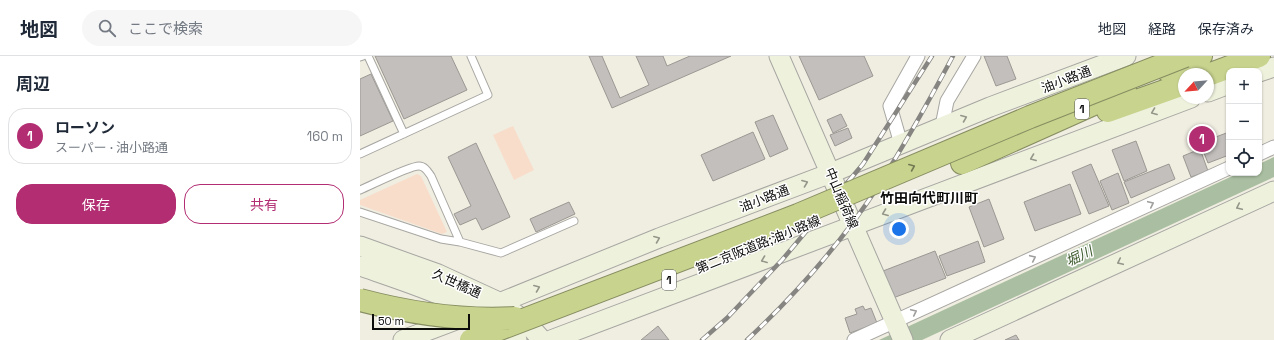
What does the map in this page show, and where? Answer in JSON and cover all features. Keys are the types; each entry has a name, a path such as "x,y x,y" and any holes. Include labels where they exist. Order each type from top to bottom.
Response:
{"highway":[{"path":"471,340 798,215 1030,117 1185,56"},
{"name":"第二京阪道路;油小路線","path":"962,163 1201,56"},
{"path":"1214,74 1268,67"},
{"name":"第二京阪道路;油小路線","path":"360,300 419,312 475,318 501,319 539,317 572,312 610,301 658,284 962,163 1178,86"}],"street":[{"name":"中山稲荷線","path":"779,56 898,328"},
{"path":"901,144 890,106 918,56"},
{"path":"942,126 947,101 974,56"},
{"name":"油小路通","path":"403,340 501,303 658,238 831,173 942,126 1126,56"},
{"path":"1214,90 1226,85"},
{"path":"551,340 1178,103"},
{"path":"1262,153 1274,147"},
{"path":"854,340 898,328 1226,169"},
{"path":"950,340 1274,191"},
{"name":"久世橋通","path":"360,246 438,274 501,303 525,322 542,340"},
{"name":"久世橋通","path":"360,266 430,292 477,312 517,340"}],"lane":[{"path":"368,56 404,134"},
{"path":"360,154 488,95 471,56"},
{"path":"360,190 411,169 420,166 424,167 431,176 460,242"},
{"path":"360,212 441,239 460,242 501,253 574,221"}],"shaded area":[{"path":"360,56 1274,56 1274,340 360,340"},
{"path":"513,126 534,170 514,180 493,135"},
{"path":"417,174 421,176 447,232 442,234 360,205 360,200"}],"water":[{"name":"堀川","path":"1274,157 1274,177 922,340 879,340 1233,176 1262,176 1262,163"}],"building":[{"path":"375,56 451,56 467,90 404,119"},
{"path":"589,56 602,56 620,98 649,85 636,56 663,56 667,66 690,56 731,56 612,108"},
{"path":"799,56 864,56 873,76 819,100"},
{"path":"984,56 1007,56 1016,79 996,86"},
{"path":"371,74 393,121 360,136 360,79"},
{"path":"841,114 847,126 833,133 827,120"},
{"path":"773,115 788,149 770,157 755,122"},
{"path":"848,128 852,138 835,146 830,135"},
{"path":"753,132 765,159 713,181 701,155"},
{"path":"1226,133 1226,156 1208,163 1200,143"},
{"path":"1136,141 1147,171 1124,181 1112,150"},
{"path":"476,143 510,217 482,230 476,218 460,225 454,214 471,206 448,157"},
{"path":"1200,149 1208,171 1191,177 1183,156"},
{"path":"1091,164 1109,206 1089,214 1072,172"},
{"path":"1169,164 1175,179 1131,198 1124,182"},
{"path":"1118,173 1129,203 1112,210 1100,181"},
{"path":"1070,184 1081,214 1035,231 1024,202"},
{"path":"989,199 1004,239 984,247 969,207"},
{"path":"569,202 575,214 536,232 530,219"},
{"path":"978,241 985,262 947,276 939,256"},
{"path":"935,251 946,278 893,298 883,271"},
{"path":"863,306 865,310 871,308 877,323 850,333 845,318 857,314 855,309"},
{"path":"658,326 669,340 641,340"},
{"path":"1016,335 1019,340 1005,340"}],"railway":[{"path":"702,340 727,318 782,260 863,164 932,56"},
{"path":"747,340 801,286 850,227 879,185 908,138 953,56"}],"place":[{"name":"ローソン","path":"1202,139"}],"district":[{"name":"竹田向代町川町","path":"929,198"}]}
